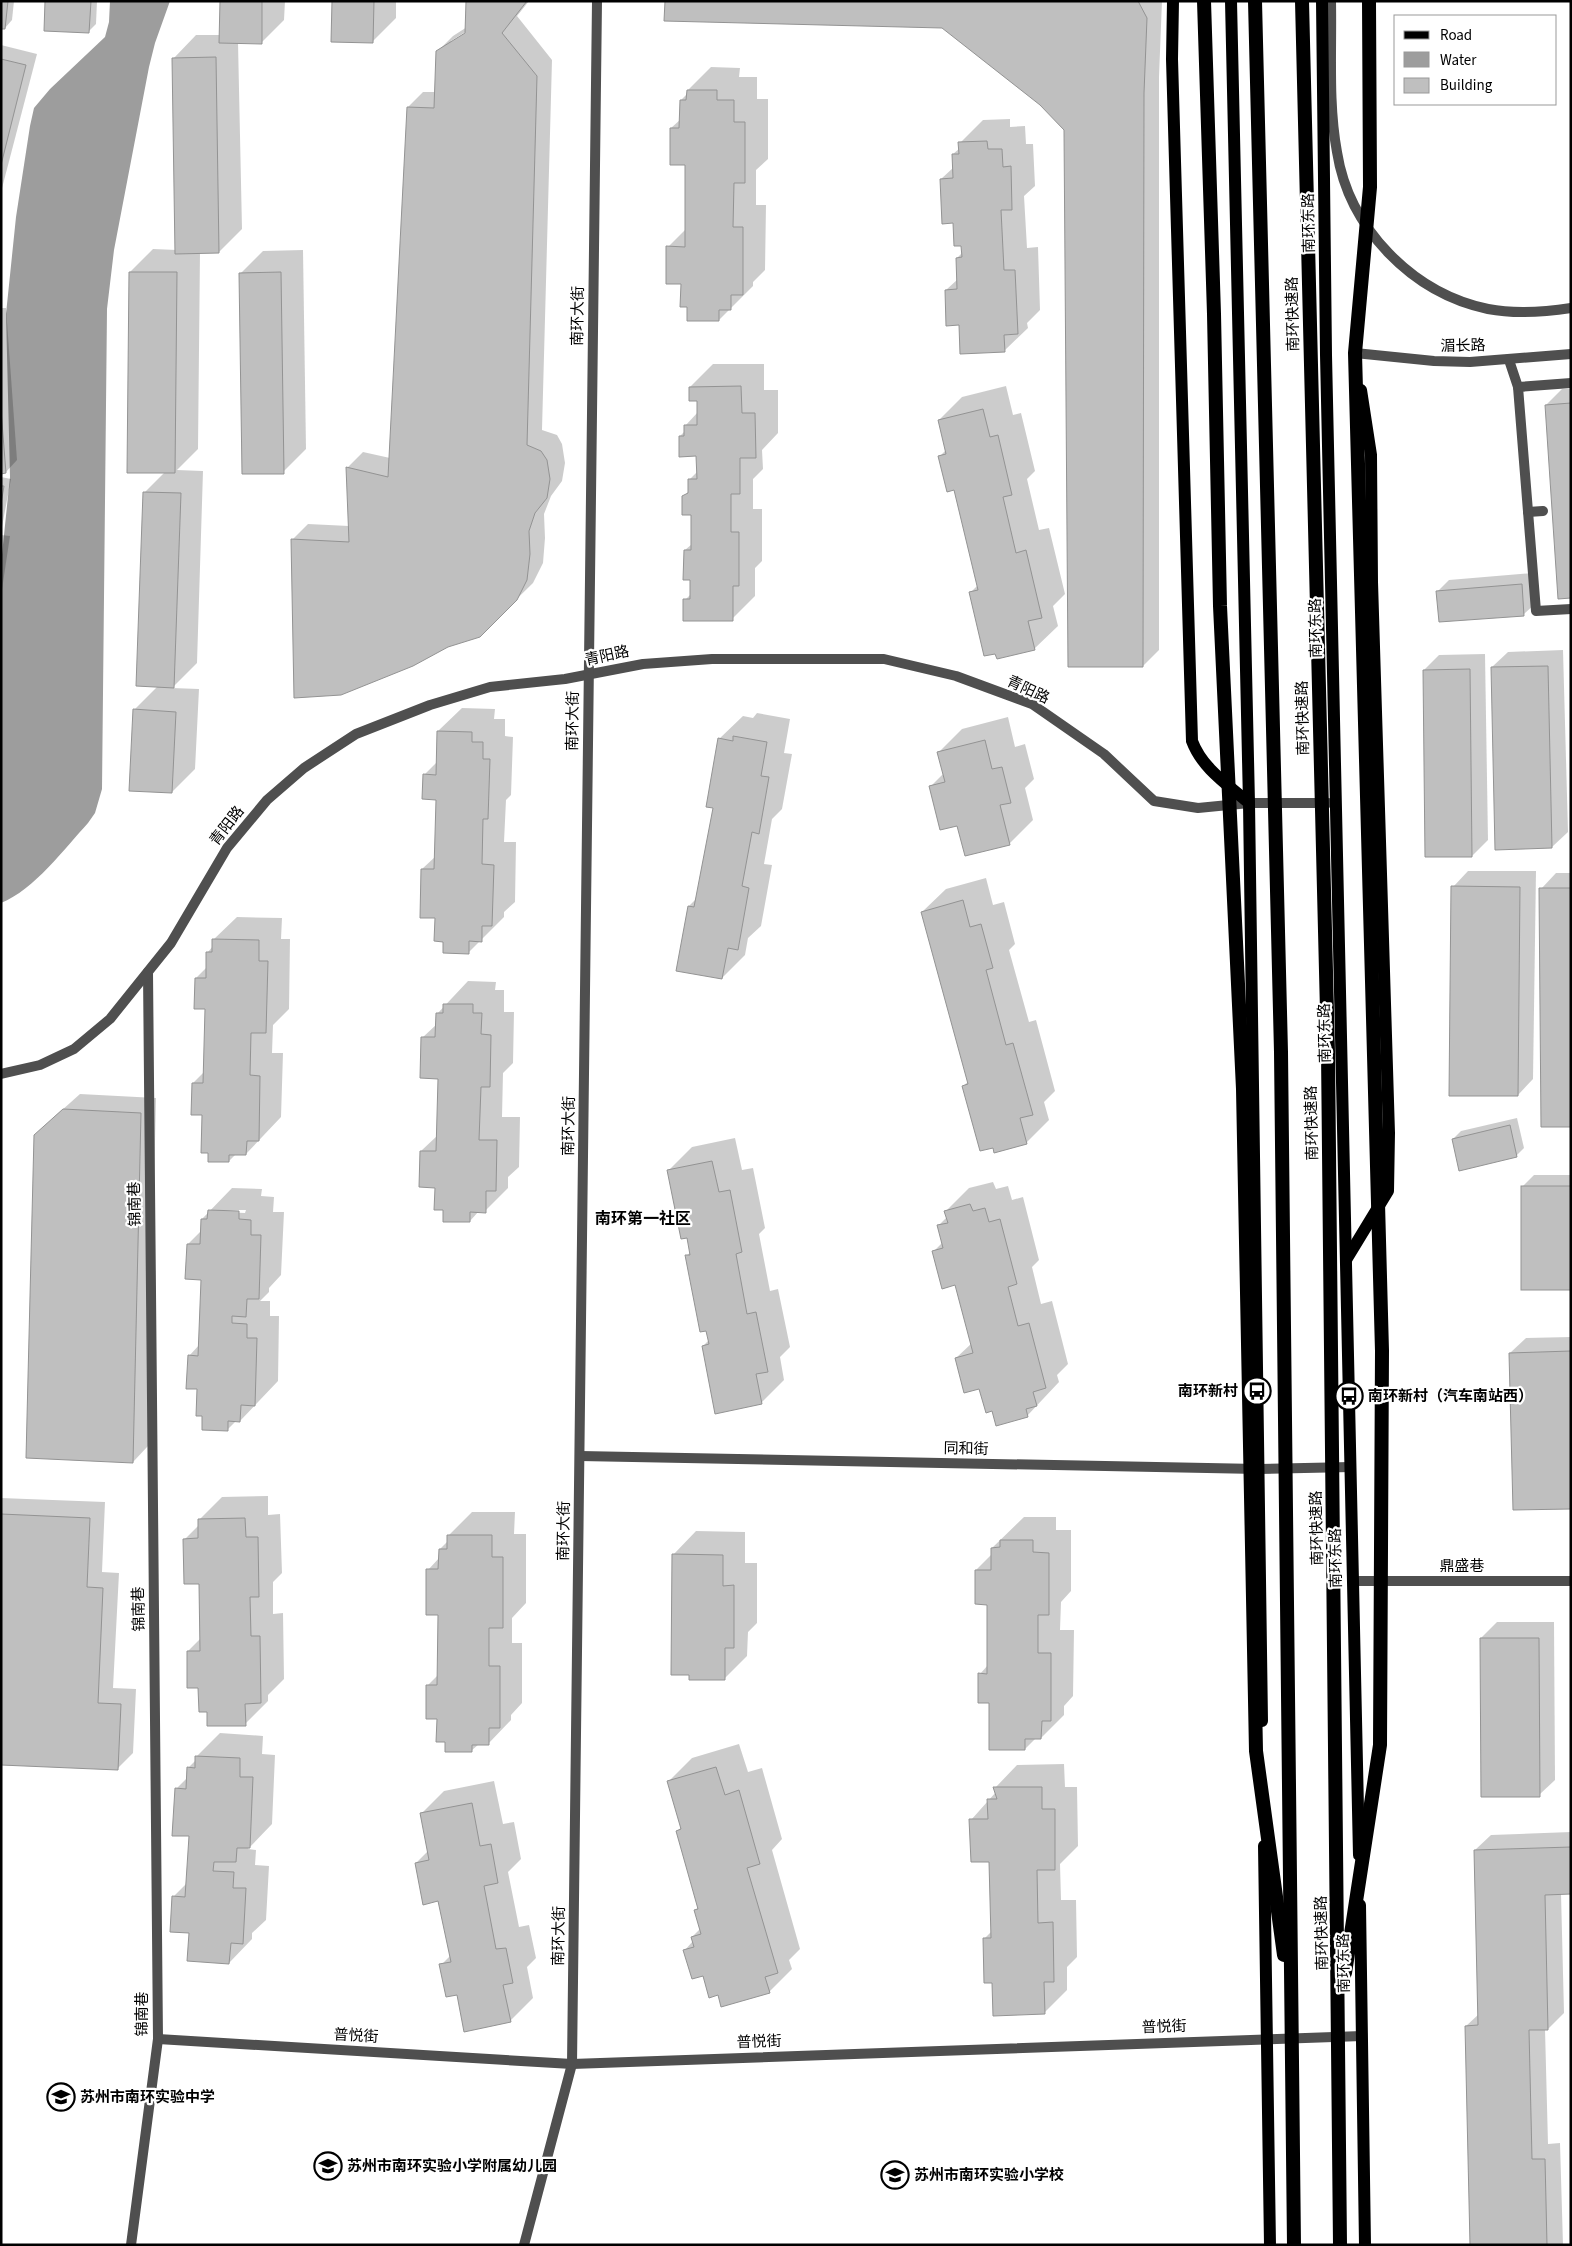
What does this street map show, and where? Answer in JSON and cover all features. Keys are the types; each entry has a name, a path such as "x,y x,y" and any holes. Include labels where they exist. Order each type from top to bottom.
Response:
{"highway":[{"path":"1204,1 1214,314 1220,606 1243,1089 1256,1752 1292,2012"},
{"name":"南环快速路","path":"1255,1 1281,1052 1294,2245"},
{"name":"南环快速路","path":"1302,1 1328,1052 1340,2245"},
{"path":"1339,2013 1380,1745 1382,1351 1356,353 1370,187 1369,1"}],"main road":[{"path":"1174,1 1172,59 1192,741 1197,754 1206,765 1248,803"},
{"path":"1231,1 1248,803 1270,2245"},
{"name":"南环东路","path":"1322,1 1326,354 1351,1467 1365,2245"},
{"path":"1346,1260 1388,1191 1389,1133 1372,582 1371,456 1356,353"}],"street":[{"name":"南环大街","path":"524,2245 572,2064 597,1"},
{"path":"1331,1 1333,116 1337,153 1345,188 1356,211 1372,235 1392,257 1416,276 1440,292 1464,302 1488,309 1518,311 1571,308"},
{"name":"湄长路","path":"1356,353 1434,361 1509,360 1571,354"},
{"path":"1509,360 1518,387 1536,611 1571,608"},
{"path":"1518,387 1571,382"},
{"path":"1528,512 1543,511"},
{"name":"青阳路","path":"1,1074 40,1064 74,1049 110,1019 171,943 227,848 268,800 304,768 356,734 430,705 490,686 565,680 643,664 712,659 884,659 956,676 1032,704 1104,754 1154,801 1198,808 1248,803 1336,803"},
{"name":"锦南巷","path":"131,2245 158,2039 148,972"},
{"name":"同和街","path":"580,1456 1258,1469 1351,1467"},
{"name":"鼎盛巷","path":"1353,1581 1571,1581"},
{"name":"普悦街","path":"158,2039 572,2064 1362,2036"}],"water":[{"path":"110,1 170,1 155,43 149,67 114,250 107,309 102,789 95,813 59,856 25,889 1,903 1,564 10,477 6,314 16,217 34,108 50,89 105,37 109,22"}],"building":[{"path":"1,1 8,1 5,29 1,29"},
{"path":"45,1 91,1 89,33 44,31"},
{"path":"220,1 262,1 262,44 219,43"},
{"path":"332,1 374,1 373,43 331,42"},
{"path":"466,1 527,1 502,33 537,76 527,445 541,451 547,460 550,479 547,498 535,513 529,531 530,554 527,580 517,600 480,637 448,647 413,666 341,695 294,698 291,539 349,542 346,467 388,477 407,107 434,108 436,51 465,33"},
{"path":"665,1 1138,1 1147,18 1144,93 1143,667 1068,667 1064,130 1040,105 942,28 664,21"},
{"path":"216,57 219,253 175,254 172,58"},
{"path":"1,59 26,65 1,165"},
{"path":"687,90 717,90 717,100 734,100 734,122 745,122 745,183 734,183 733,227 743,227 743,295 731,295 731,310 719,310 719,321 687,321 687,307 680,307 681,284 666,284 666,246 685,247 685,165 670,165 670,128 679,128 680,100 686,100"},
{"path":"987,141 988,149 1002,149 1003,167 1011,166 1012,210 1001,210 1004,270 1015,270 1018,334 1004,335 1005,352 960,354 959,325 946,326 945,290 957,289 956,258 962,257 961,246 954,246 953,223 942,224 940,179 953,178 952,154 959,154 958,142"},
{"path":"129,272 177,272 175,473 127,473"},
{"path":"281,272 284,474 242,474 239,273"},
{"path":"741,386 742,413 755,413 756,458 740,458 740,494 731,494 731,532 739,532 739,586 733,586 733,621 683,621 683,599 690,599 690,580 683,580 684,550 691,550 691,515 682,515 682,496 688,493 688,479 697,479 696,456 679,457 679,436 684,436 684,425 697,425 697,401 689,401 689,387"},
{"path":"1571,403 1571,598 1558,599 1545,405"},
{"path":"983,409 990,437 998,435 1012,495 1003,497 1016,553 1026,550 1042,618 1028,621 1035,650 997,659 995,654 984,656 969,592 978,590 954,490 947,492 938,456 946,454 938,420"},
{"path":"1,410 6,473 1,474"},
{"path":"1,486 4,486 1,504"},
{"path":"143,492 181,493 174,688 136,686"},
{"path":"1522,584 1524,616 1439,622 1436,591"},
{"path":"1548,666 1552,848 1495,850 1491,667"},
{"path":"1470,669 1472,857 1425,857 1423,670"},
{"path":"133,709 176,712 172,793 129,791"},
{"path":"437,731 472,732 472,742 483,742 483,759 490,759 488,819 483,819 482,864 494,865 492,926 482,926 482,942 469,941 469,954 443,953 443,942 434,941 435,918 420,918 421,869 434,869 436,800 422,799 423,774 436,775"},
{"path":"733,736 767,742 761,776 769,777 759,834 752,832 742,886 749,888 738,950 728,948 722,979 676,971 688,906 694,907 713,808 706,807 718,738 733,741"},
{"path":"985,740 992,769 1002,767 1011,803 1000,805 1010,845 965,856 957,826 940,830 929,786 945,782 937,752"},
{"path":"1451,886 1520,887 1518,1096 1449,1096"},
{"path":"1539,888 1571,888 1571,1127 1541,1127"},
{"path":"963,900 970,927 981,924 993,968 986,970 1006,1045 1013,1043 1033,1115 1020,1118 1027,1144 994,1153 993,1148 980,1151 962,1086 968,1084 921,912"},
{"path":"212,939 259,940 259,961 268,961 266,1033 251,1033 250,1075 260,1076 259,1141 247,1141 246,1155 229,1155 229,1162 208,1162 208,1153 201,1153 202,1115 191,1115 192,1083 203,1083 205,1009 194,1009 195,978 206,978 206,952 212,952"},
{"path":"443,1004 473,1004 473,1013 482,1013 481,1034 491,1035 490,1087 481,1087 479,1140 497,1140 496,1191 486,1191 486,1213 470,1212 470,1222 443,1222 443,1210 434,1210 435,1188 419,1187 420,1151 436,1151 438,1079 420,1078 421,1037 435,1037 436,1013 443,1013"},
{"path":"63,1109 141,1113 133,1463 26,1458 34,1135"},
{"path":"1510,1125 1517,1157 1459,1171 1452,1139"},
{"path":"712,1161 719,1192 730,1190 742,1252 736,1254 747,1314 756,1312 768,1372 756,1374 762,1404 715,1414 702,1346 709,1344 706,1331 700,1332 685,1255 690,1255 687,1238 681,1239 667,1170"},
{"path":"1521,1186 1571,1186 1571,1290 1521,1290"},
{"path":"970,1204 973,1211 985,1208 989,1222 1000,1219 1017,1284 1008,1287 1018,1326 1029,1323 1046,1388 1033,1392 1037,1406 1026,1409 1028,1417 996,1426 992,1411 986,1413 979,1389 964,1393 955,1358 973,1353 955,1285 942,1289 932,1251 943,1248 937,1225 948,1223 944,1211"},
{"path":"208,1210 239,1211 239,1219 251,1220 251,1235 261,1235 259,1299 247,1299 246,1317 232,1316 232,1323 247,1324 247,1338 257,1338 255,1406 241,1405 240,1422 228,1421 228,1431 202,1430 202,1416 196,1416 197,1389 186,1389 188,1355 198,1356 201,1280 185,1279 187,1244 200,1244 201,1219 207,1219"},
{"path":"1571,1351 1571,1509 1513,1510 1509,1353"},
{"path":"1,1514 90,1518 87,1587 103,1588 98,1703 121,1704 118,1770 1,1765"},
{"path":"245,1518 246,1537 258,1537 259,1597 250,1597 251,1636 260,1636 261,1703 245,1704 246,1726 207,1726 207,1712 199,1712 198,1688 187,1688 187,1651 200,1651 199,1584 184,1584 183,1539 198,1538 198,1519"},
{"path":"447,1535 492,1535 492,1557 503,1557 503,1628 489,1628 489,1666 500,1666 500,1728 489,1728 489,1745 472,1745 472,1752 445,1752 445,1742 436,1742 437,1719 426,1719 426,1685 437,1685 438,1615 426,1615 426,1569 438,1569 439,1549 447,1549"},
{"path":"1000,1540 1033,1540 1033,1552 1049,1553 1049,1615 1038,1615 1038,1653 1051,1653 1051,1721 1042,1721 1041,1739 1025,1739 1025,1750 989,1750 989,1703 978,1703 978,1673 987,1674 987,1605 975,1604 975,1570 991,1570 991,1548 1000,1547"},
{"path":"672,1554 723,1555 723,1586 734,1585 734,1648 725,1648 725,1680 689,1680 689,1675 671,1675"},
{"path":"1480,1638 1539,1638 1540,1797 1481,1797"},
{"path":"195,1756 240,1758 240,1777 253,1777 250,1848 237,1848 236,1862 214,1862 213,1871 234,1872 233,1888 246,1888 243,1944 231,1943 229,1964 187,1961 189,1933 170,1932 172,1896 185,1897 189,1836 172,1836 175,1788 186,1789 187,1767 195,1768"},
{"path":"716,1767 725,1795 739,1790 760,1864 747,1868 778,1973 765,1977 770,1993 721,2007 718,1995 709,1998 703,1976 692,1979 683,1950 694,1947 691,1937 701,1934 694,1910 698,1909 676,1831 681,1829 667,1781"},
{"path":"993,1787 1042,1787 1042,1809 1055,1809 1055,1870 1037,1870 1038,1923 1053,1922 1054,1982 1044,1982 1045,2014 993,2016 992,1983 984,1983 983,1938 991,1938 989,1862 971,1862 969,1819 988,1819 987,1799 997,1799"},
{"path":"472,1803 480,1846 491,1844 498,1883 484,1886 496,1949 506,1948 513,1983 503,1985 511,2022 464,2032 457,1995 446,1997 439,1964 451,1962 438,1901 423,1905 415,1863 429,1860 420,1813"},
{"path":"1571,1847 1571,1894 1545,1895 1548,2030 1529,2030 1532,2159 1545,2159 1547,2245 1470,2245 1465,2026 1478,2025 1474,1850"}],"place":[{"name":"南环新村","path":"1257,1391"},
{"name":"南环新村（汽车南站西）","path":"1349,1396"},
{"name":"苏州市南环实验中学","path":"61,2097"},
{"name":"苏州市南环实验小学附属幼儿园","path":"328,2166"},
{"name":"苏州市南环实验小学校","path":"895,2175"}],"district":[{"name":"南环第一社区","path":"643,1219"}]}
